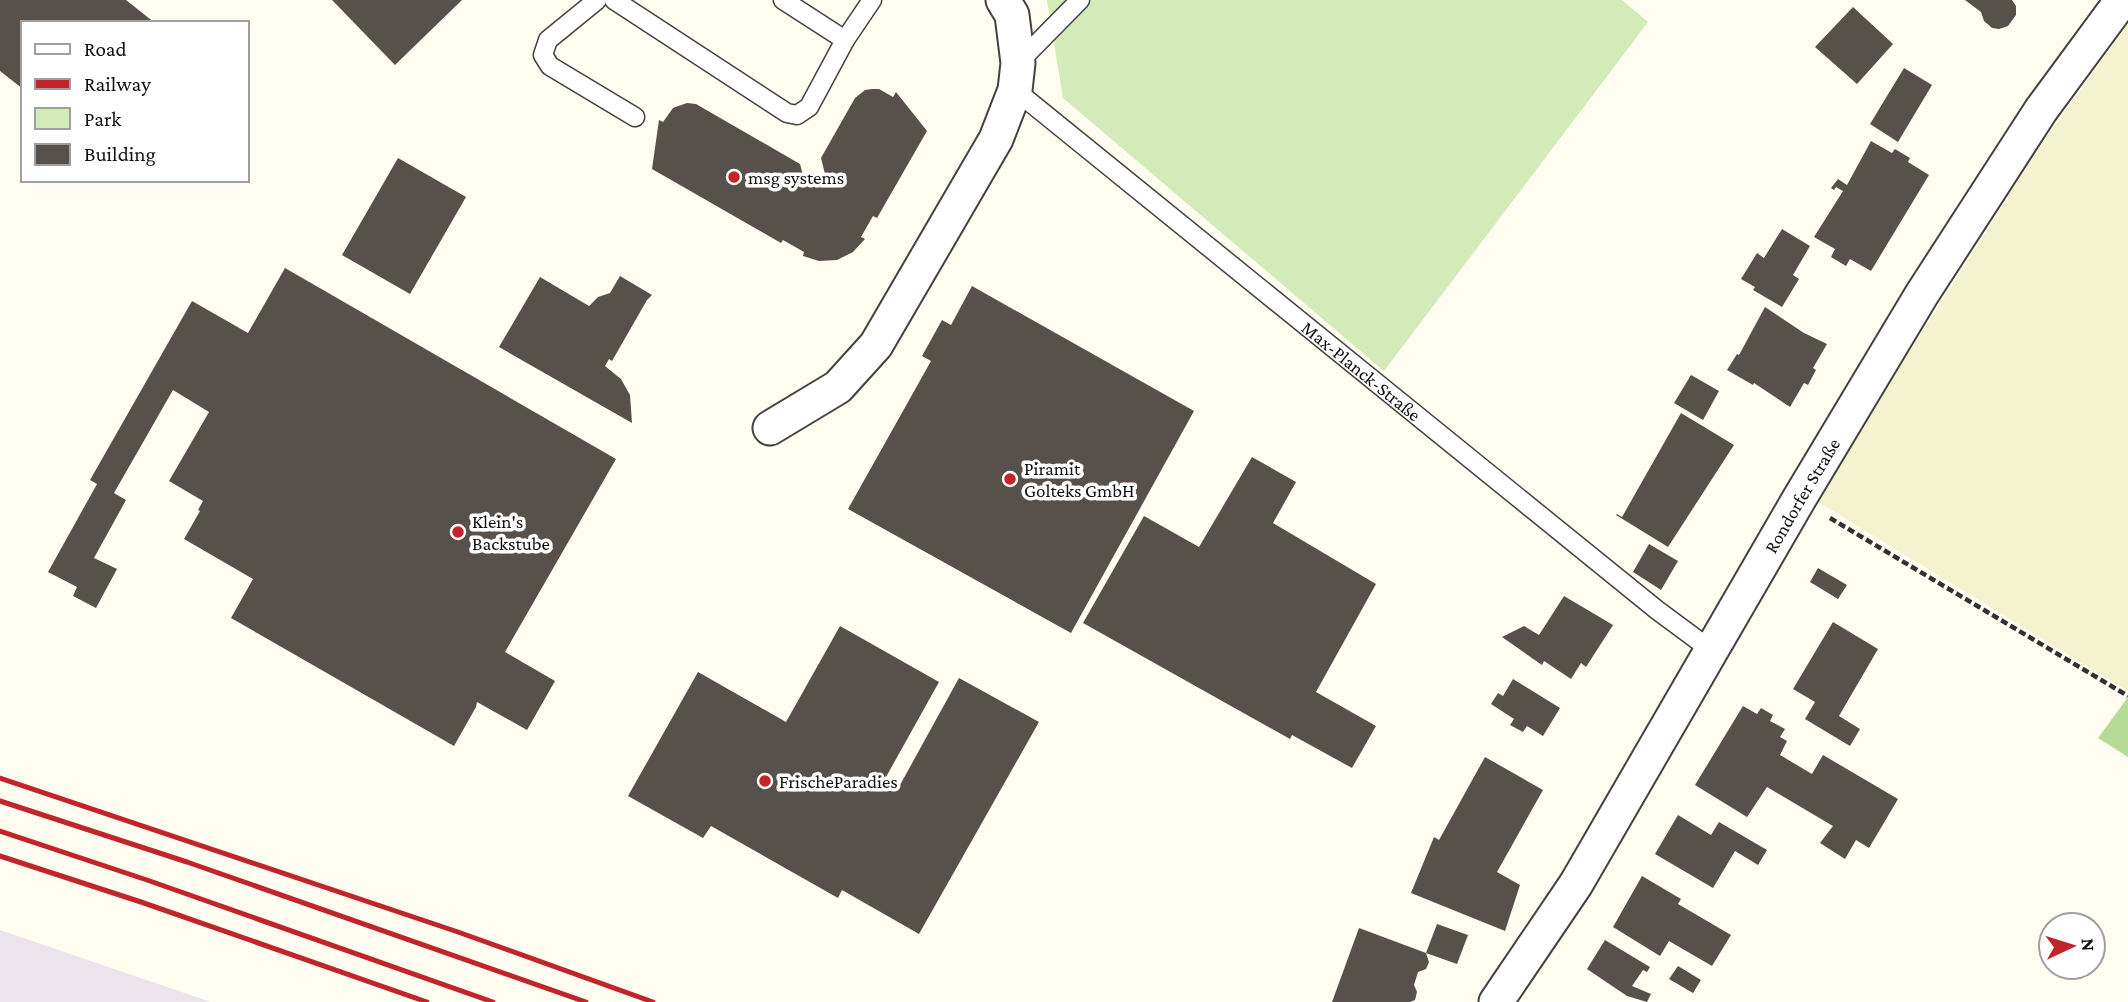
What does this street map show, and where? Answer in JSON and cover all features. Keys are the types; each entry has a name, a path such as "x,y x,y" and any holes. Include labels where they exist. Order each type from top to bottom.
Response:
{"street":[{"path":"770,428 838,387 876,345 996,139 1016,76 1012,15 1003,0"},
{"name":"Rondorfer Straße","path":"1496,1002 1576,884 1799,499 1922,295 2018,146 2122,0"}],"lane":[{"path":"597,0 548,40 542,55 550,66 635,117"},
{"path":"614,0 787,113 797,115 809,107 845,40 872,0"},
{"path":"783,0 845,40"},
{"path":"1016,76 1080,0"},
{"name":"Max-Planck-Straße","path":"1016,76 1657,610 1711,650"}],"path":[{"path":"1799,499 2128,696"}],"shaded area":[{"path":"2128,24 2128,691 1815,500 2045,139"},
{"path":"0,930 211,1002 0,1002"}],"green space":[{"path":"1047,0 1622,0 1648,22 1384,371 1063,98"},
{"path":"2128,697 2128,757 2098,738"}],"building":[{"path":"0,0 126,0 152,21 21,21 21,87 0,71"},
{"path":"332,0 462,0 395,65"},
{"path":"1965,0 2012,0 2016,6 2016,15 2008,26 1992,28 1984,21 1981,12"},
{"path":"1853,7 1893,44 1857,84 1815,47"},
{"path":"1904,68 1932,85 1898,142 1870,124"},
{"name":"msg systems","path":"879,89 893,97 896,92 927,131 877,218 873,216 861,237 865,239 853,252 837,260 819,261 803,256 804,252 783,240 781,243 652,169 659,120 663,122 673,108 687,103 696,104 800,164 804,179 825,174 821,158 855,98 865,90"},
{"path":"1871,141 1892,153 1895,149 1910,158 1908,162 1929,175 1871,271 1850,259 1846,266 1831,257 1835,249 1814,237 1843,191 1836,187 1834,190 1831,188 1838,179 1847,185"},
{"path":"398,158 466,197 410,294 342,255"},
{"path":"1782,229 1810,246 1793,275 1799,279 1782,307 1753,290 1755,287 1741,279 1757,253 1764,258"},
{"path":"285,268 616,459 505,652 555,681 527,730 477,702 454,746 231,618 253,579 184,539 203,501 169,481 209,412 173,390 114,493 126,500 94,558 117,569 96,608 73,596 77,587 48,572 97,484 90,480 192,301 248,333"},
{"path":"620,276 652,295 612,361 609,359 605,366 621,379 630,395 632,423 499,347 540,277 589,306 598,297 610,293"},
{"name":"Piramit Golteks GmbH","path":"972,286 1194,411 1071,633 848,509 931,361 922,356 942,320 951,325"},
{"path":"1765,307 1804,333 1827,344 1813,368 1816,370 1808,385 1804,383 1790,407 1754,383 1753,385 1727,370 1737,354 1739,355"},
{"path":"1691,375 1719,391 1703,420 1674,403"},
{"path":"1681,413 1734,445 1668,547 1616,515 1622,517"},
{"path":"1252,457 1296,482 1273,523 1376,584 1316,692 1376,726 1352,768 1292,735 1290,739 1083,623 1144,516 1199,547"},
{"path":"1649,544 1678,561 1661,590 1633,572"},
{"path":"1818,568 1847,585 1838,599 1810,582"},
{"path":"1564,596 1613,625 1586,667 1581,663 1571,679 1544,661 1542,665 1502,637 1524,626 1539,635"},
{"path":"1833,622 1878,649 1839,716 1860,729 1850,746 1805,719 1815,702 1793,689"},
{"name":"FrischeParadies","path":"840,626 939,682 886,777 900,785 959,678 1039,722 919,934 842,890 838,898 711,826 703,838 628,796 698,672 786,722"},
{"path":"1513,679 1560,708 1543,736 1527,726 1523,732 1510,725 1514,719 1491,704 1498,693 1503,696"},
{"path":"1743,706 1757,714 1761,708 1773,715 1770,721 1785,729 1780,737 1787,741 1780,755 1812,774 1823,755 1898,799 1869,848 1856,840 1845,859 1820,843 1833,826 1767,787 1747,817 1695,785"},
{"path":"1485,757 1543,790 1497,872 1520,885 1505,931 1411,893 1434,837 1439,840"},
{"path":"1678,815 1711,835 1719,822 1767,850 1758,865 1735,851 1713,888 1655,854"},
{"path":"1642,876 1681,899 1678,904 1731,935 1712,966 1669,941 1660,956 1613,927"},
{"path":"1437,924 1468,935 1457,964 1426,953"},
{"path":"1359,928 1426,953 1429,962 1426,969 1418,972 1414,985 1417,992 1415,1000 1332,1002"},
{"path":"1605,940 1650,967 1647,972 1643,970 1632,986 1651,994 1647,1002 1627,996 1587,969"},
{"path":"1678,966 1701,980 1693,993 1669,979"}],"railway":[{"path":"0,778 458,932 653,1002"},
{"path":"0,801 187,862 586,1002"},
{"path":"0,831 493,1002"},
{"path":"0,856 427,1002"}],"place":[{"name":"msg systems","path":"734,177"},
{"name":"Piramit Golteks GmbH","path":"1010,479"},
{"name":"Klein's Backstube","path":"458,532"},
{"name":"FrischeParadies","path":"765,781"}]}
